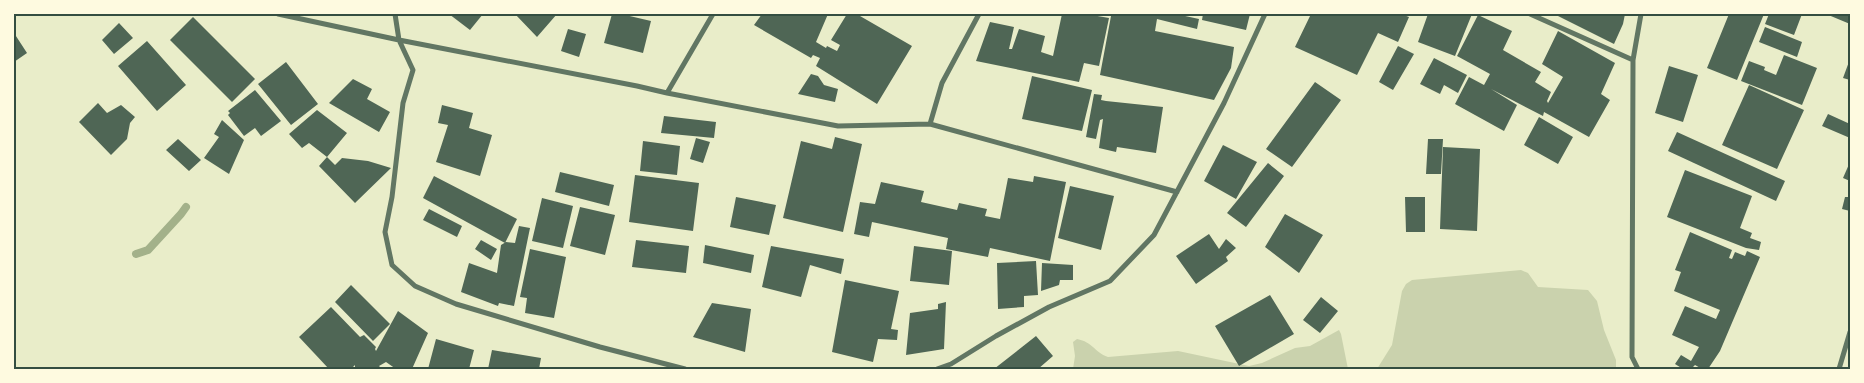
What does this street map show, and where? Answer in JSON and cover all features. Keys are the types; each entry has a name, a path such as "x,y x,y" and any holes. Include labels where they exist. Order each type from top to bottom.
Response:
{"street":[{"path":"278,14 399,40 838,126 930,124 1177,192"},
{"path":"394,14 399,40 414,70 403,103 392,197 385,232 392,265 415,286 456,304 600,347 685,369"},
{"path":"667,93 713,14"},
{"path":"930,124 942,83 979,14"},
{"path":"937,369 951,364 996,336 1050,307 1110,281 1154,235 1224,103 1265,14"},
{"path":"1530,14 1633,60"},
{"path":"1638,369 1632,357 1633,60 1640,14"},
{"path":"1839,369 1850,332"}],"green space":[{"path":"1521,270 1528,273 1538,287 1588,290 1597,301 1604,330 1616,360 1616,369 1377,369 1392,345 1402,291 1406,284 1412,280"},
{"path":"1339,330 1348,369 1073,369 1075,356 1073,342 1077,339 1087,342 1108,357 1178,351 1249,366 1262,363 1295,348 1310,346"}],"building":[{"path":"449,14 483,14 470,30"},
{"path":"515,14 557,14 537,37"},
{"path":"612,14 621,14 651,21 643,53 604,43"},
{"path":"762,14 828,14 816,42 826,48 827,46 837,51 840,45 831,40 847,14 862,14 860,16 912,46 877,104 816,66 820,58 813,55 811,58 754,25"},
{"path":"1062,14 1086,14 1109,18 1099,66 1084,63 1079,82 976,61 990,22 1014,27 1009,49 1012,49 1019,29 1045,36 1041,52 1053,56"},
{"path":"1106,14 1176,14 1199,19 1197,29 1157,19 1155,31 1234,47 1231,68 1214,100 1100,75 1111,16"},
{"path":"1203,14 1250,14 1246,30 1202,20"},
{"path":"1311,14 1401,14 1409,17 1398,42 1378,33 1357,75 1295,47"},
{"path":"1428,14 1472,14 1455,56 1418,42"},
{"path":"1554,14 1625,14 1623,24 1614,44"},
{"path":"1729,14 1764,14 1737,80 1707,68"},
{"path":"1769,14 1802,14 1794,35 1765,24"},
{"path":"1826,14 1850,14 1850,24"},
{"path":"1478,15 1512,31 1503,50 1541,72 1535,82 1551,92 1548,103 1563,77 1542,64 1558,31 1615,63 1601,94 1610,100 1589,137 1544,112 1543,116 1491,89 1517,105 1504,131 1455,104 1469,77 1484,85 1490,74 1457,56"},
{"path":"193,17 255,79 232,102 170,40"},
{"path":"119,23 133,38 114,54 102,40"},
{"path":"1765,27 1802,42 1797,57 1759,42"},
{"path":"568,29 586,34 579,57 561,51"},
{"path":"14,33 27,53 14,62"},
{"path":"147,41 186,85 157,111 118,66"},
{"path":"1398,46 1414,54 1393,90 1379,82"},
{"path":"1784,55 1817,68 1802,105 1741,81 1749,61 1765,67 1764,70 1776,75"},
{"path":"1434,58 1467,75 1458,93 1444,85 1440,94 1420,84"},
{"path":"1850,59 1850,80 1843,78"},
{"path":"286,62 318,104 291,125 258,84"},
{"path":"1669,66 1698,75 1683,122 1655,113"},
{"path":"811,74 818,76 824,85 838,89 835,102 798,94"},
{"path":"1032,76 1092,90 1082,131 1022,119"},
{"path":"353,79 372,89 367,99 390,112 379,132 329,103"},
{"path":"1315,82 1341,100 1292,167 1266,149"},
{"path":"1749,85 1804,110 1777,169 1722,145"},
{"path":"255,90 281,121 261,136 255,128 244,136 228,115 230,113 228,111"},
{"path":"1094,94 1102,95 1101,100 1106,101 1163,107 1156,153 1117,147 1116,152 1099,148 1103,119 1100,120 1096,139 1086,137"},
{"path":"98,103 107,113 121,105 135,117 130,123 127,139 111,155 79,122"},
{"path":"442,105 473,113 469,128 492,135 480,176 436,162 448,125 438,123"},
{"path":"317,110 347,133 327,157 309,143 302,148 289,134"},
{"path":"1828,114 1850,124 1850,138 1822,126"},
{"path":"664,116 716,122 714,138 661,133"},
{"path":"1539,117 1573,137 1558,164 1524,145"},
{"path":"222,120 244,140 229,174 204,158 219,137 214,134"},
{"path":"1677,132 1785,181 1776,201 1668,151"},
{"path":"835,137 862,144 843,232 783,218 801,141 832,149"},
{"path":"696,138 710,142 703,163 690,159"},
{"path":"178,139 201,160 189,171 166,150"},
{"path":"1428,139 1443,139 1441,174 1426,174"},
{"path":"643,141 680,146 677,175 640,171"},
{"path":"1223,145 1257,162 1236,199 1204,181"},
{"path":"1443,147 1480,149 1477,231 1440,229"},
{"path":"327,157 335,165 342,158 368,161 391,168 355,203 319,166"},
{"path":"1850,162 1850,181 1843,178"},
{"path":"1268,163 1284,176 1246,227 1227,213"},
{"path":"1685,170 1752,196 1740,228 1752,233 1750,238 1761,242 1759,250 1746,248 1667,217"},
{"path":"560,172 614,185 609,206 555,192"},
{"path":"635,175 699,183 693,231 629,222"},
{"path":"434,176 517,219 505,243 423,198"},
{"path":"1034,176 1066,182 1050,261 990,248 988,257 946,249 948,238 872,222 869,237 854,234 860,202 875,204 881,182 924,191 921,202 957,210 959,203 987,209 985,216 1000,219 1008,178 1033,182"},
{"path":"1070,186 1114,196 1101,250 1058,238"},
{"path":"736,197 776,205 769,235 730,227"},
{"path":"1405,197 1425,197 1425,232 1406,232"},
{"path":"1845,197 1850,197 1850,211 1842,209"},
{"path":"542,198 573,206 563,248 532,241"},
{"path":"580,207 615,215 605,255 570,246"},
{"path":"429,209 462,226 457,237 423,220"},
{"path":"1285,214 1323,235 1299,273 1265,247"},
{"path":"519,226 530,228 514,306 499,303 498,306 461,292 469,263 497,273 501,245 506,242 515,243"},
{"path":"1690,232 1732,250 1729,258 1732,259 1735,252 1745,256 1747,251 1760,257 1720,351 1708,369 1702,369 1695,365 1691,369 1683,369 1675,364 1681,355 1691,361 1699,347 1672,335 1685,306 1716,319 1720,310 1674,291 1681,272 1675,270"},
{"path":"1209,234 1219,249 1226,239 1236,248 1226,257 1228,261 1196,284 1176,256"},
{"path":"481,240 497,249 491,260 475,249"},
{"path":"636,240 689,246 686,273 632,267"},
{"path":"705,245 754,255 751,273 703,263"},
{"path":"771,246 844,259 841,274 810,265 801,297 762,287"},
{"path":"914,246 952,251 949,285 910,281"},
{"path":"530,249 566,257 554,318 525,313 527,298 520,297"},
{"path":"1036,261 1038,295 1024,296 1024,307 998,309 997,263"},
{"path":"1042,263 1073,265 1073,280 1060,280 1059,285 1041,291"},
{"path":"845,280 899,291 891,329 898,330 897,340 878,339 873,362 832,352"},
{"path":"351,285 390,324 373,341 335,302"},
{"path":"1270,295 1294,334 1239,366 1215,326"},
{"path":"1321,297 1338,311 1320,333 1303,320"},
{"path":"946,302 944,349 906,355 910,313 938,309 938,304"},
{"path":"712,303 751,309 745,352 693,337"},
{"path":"331,307 360,337 364,335 376,347 376,351 398,311 428,333 412,369 396,369 386,362 379,366 382,369 355,369 355,365 351,369 329,369 299,337"},
{"path":"1036,336 1053,356 1038,369 994,369"},
{"path":"436,339 474,350 469,369 428,369"},
{"path":"492,350 541,358 539,369 488,369"}],"waterway":[{"path":"136,254 148,250 186,207"}]}
